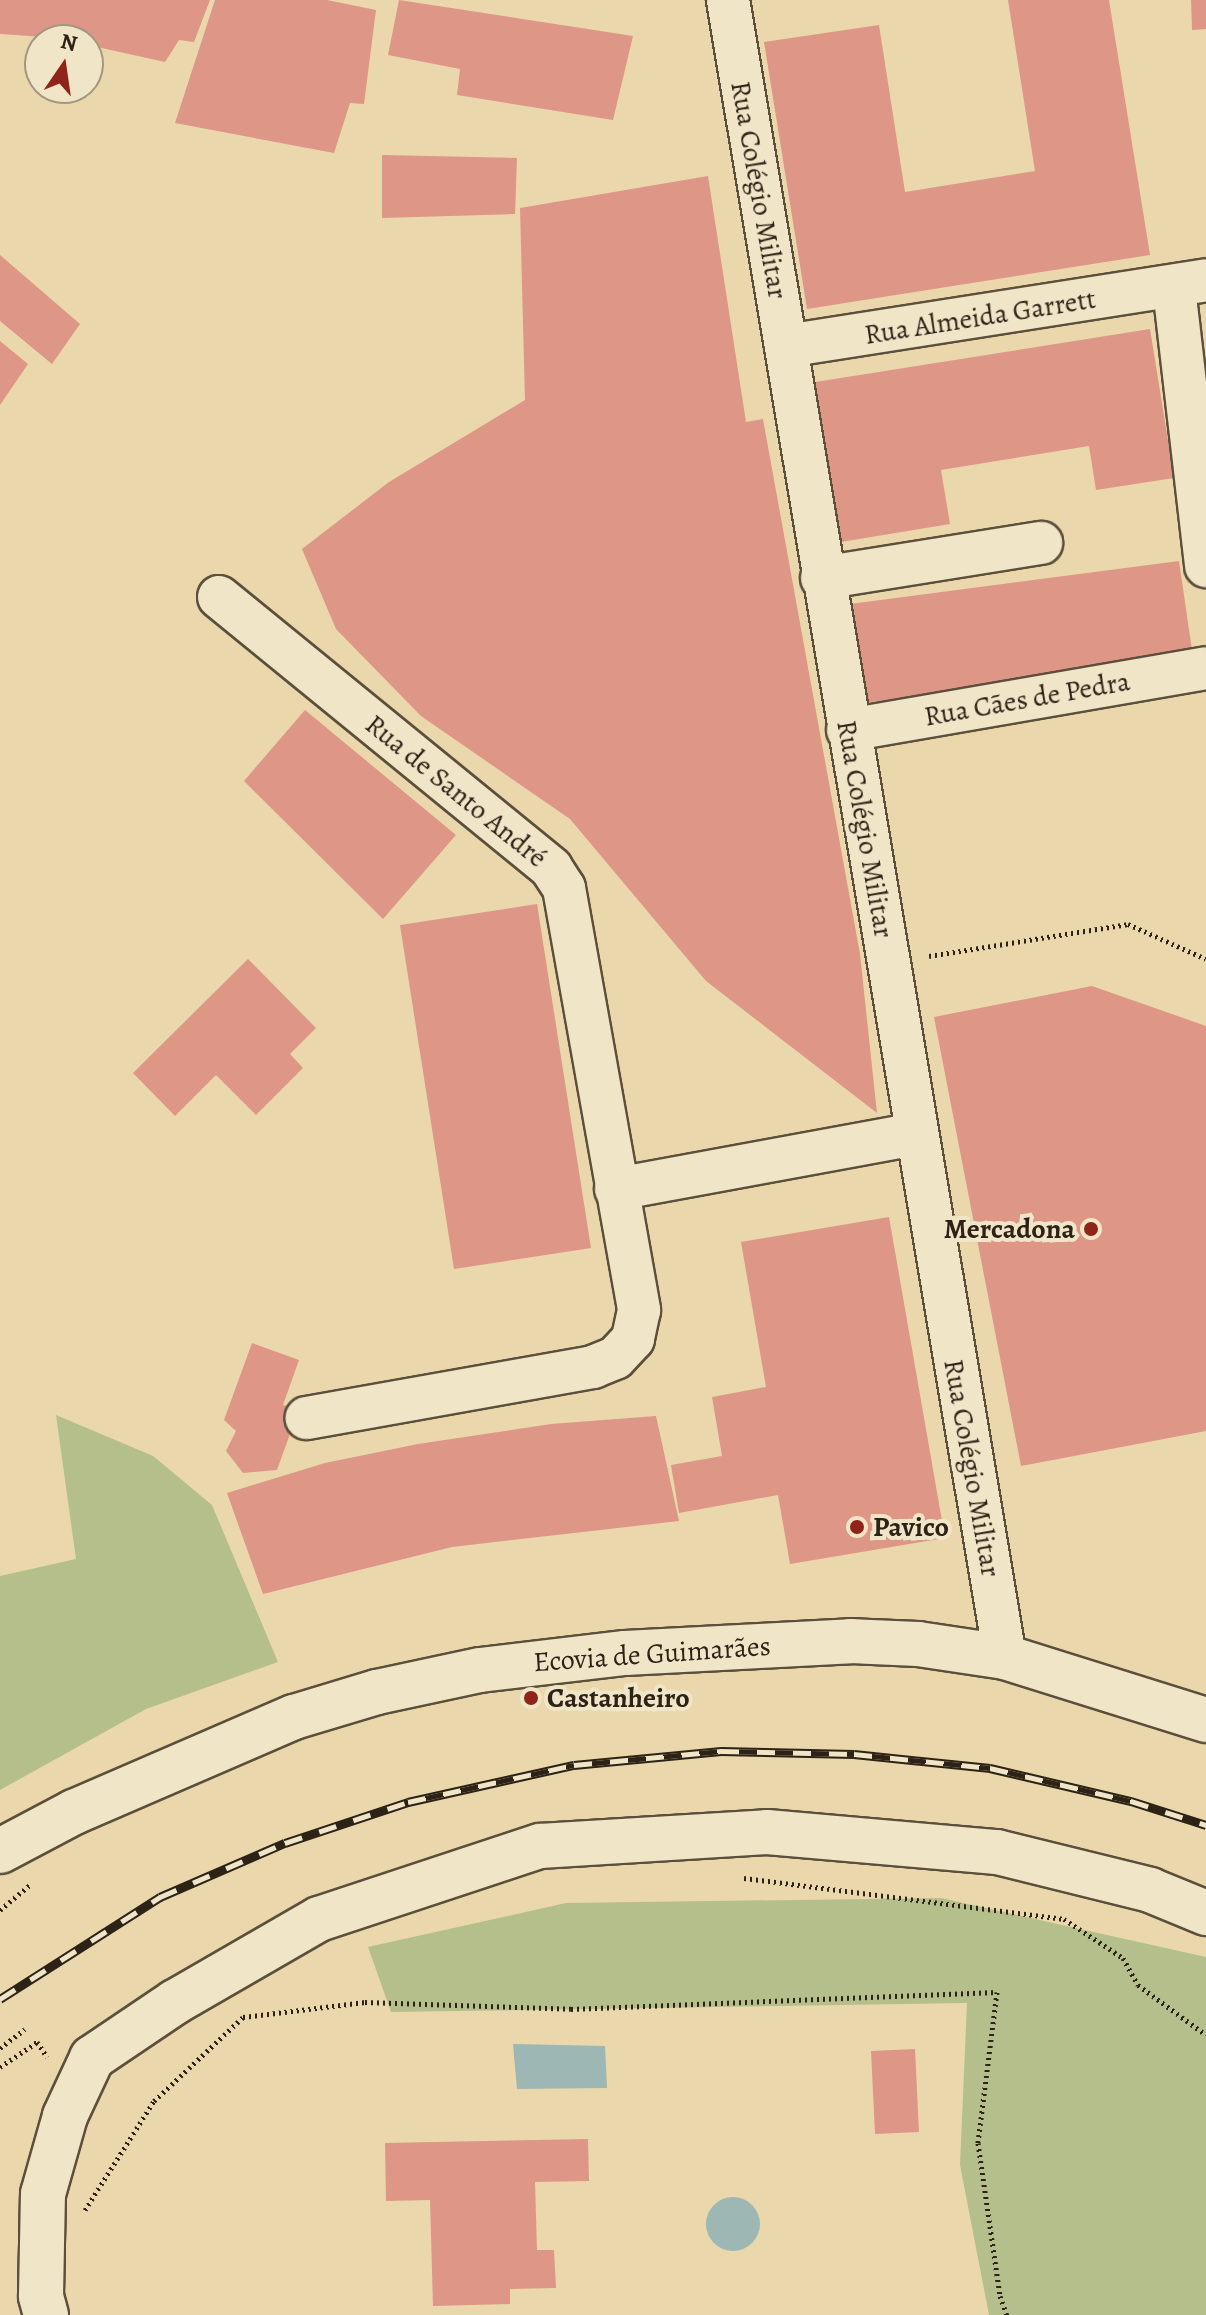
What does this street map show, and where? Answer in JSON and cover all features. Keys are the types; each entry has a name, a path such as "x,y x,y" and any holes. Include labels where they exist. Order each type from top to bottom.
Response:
{"main road":[{"path":"0,1851 74,1812 294,1717 377,1692 480,1670 625,1653 851,1641 918,1644 1005,1657 1206,1720"},
{"path":"46,2315 41,2296 43,2194 65,2116 92,2058 175,2002 319,1919 540,1846 767,1832 997,1852 1150,1890 1206,1913"}],"street":[{"name":"Rua Colégio Militar","path":"728,0 822,578 1005,1657"},
{"name":"Rua Almeida Garrett","path":"786,346 1190,284"},
{"path":"1190,284 1206,566"},
{"path":"822,578 1041,543"},
{"name":"Rua de Santo André","path":"219,597 551,868 571,910 639,1310 633,1339 615,1358 593,1367 307,1418"},
{"name":"Rua Cães de Pedra","path":"848,730 1206,668"},
{"path":"616,1189 916,1134"}],"path":[{"path":"889,963 1128,924 1206,959"},
{"path":"0,1910 43,1875"},
{"path":"735,1878 1064,1919 1123,1958 1138,1985 1206,2035"},
{"path":"43,2219 82,2215 154,2101 243,2017 365,2002 571,2009 997,1992 978,2143 1000,2296 1007,2315"},
{"path":"0,2048 25,2029"}],"green space":[{"path":"56,1415 153,1456 212,1505 278,1662 146,1709 0,1790 0,1576 76,1559"},
{"path":"941,1898 1206,1957 1206,2315 989,2315 960,2165 967,2003 391,2012 368,1947 566,1903"}],"water":[{"path":"513,2044 605,2046 607,2088 517,2089"},
{"path":"733,2197 744,2199 752,2205 758,2213 758,2235 752,2243 744,2249 733,2251 722,2249 714,2243 708,2235 706,2224 708,2213 714,2205 722,2199"}],"building":[{"path":"0,0 210,0 194,42 179,40 165,62 104,49 104,24 24,24 24,36 0,34"},
{"path":"215,0 327,0 376,10 364,104 350,103 334,153 175,123"},
{"path":"399,0 633,36 613,120 457,95 460,69 388,55"},
{"path":"1008,0 1109,0 1150,255 807,309 764,42 879,25 905,192 1035,171"},
{"path":"1191,0 1206,0 1206,29 1192,30"},
{"path":"382,155 517,158 515,214 382,218"},
{"path":"708,176 746,422 763,419 860,954 877,1113 706,981 570,819 421,716 336,629 302,549 389,482 525,400 520,208"},
{"path":"0,255 80,324 52,364 0,321"},
{"path":"1150,329 1174,478 1096,490 1089,446 941,470 950,524 835,543 809,383"},
{"path":"0,341 28,364 0,405"},
{"path":"1179,561 1193,657 865,703 850,604"},
{"path":"305,710 456,835 383,919 244,781"},
{"path":"537,904 591,1248 454,1269 400,925"},
{"path":"248,959 316,1028 290,1054 303,1068 256,1115 216,1075 175,1116 133,1073"},
{"name":"Mercadona","path":"1092,986 1206,1026 1206,1431 1021,1466 934,1017"},
{"path":"889,1217 945,1538 790,1564 778,1495 679,1513 671,1465 722,1456 712,1397 766,1387 741,1242"},
{"path":"252,1343 299,1360 283,1405 299,1409 277,1470 243,1473 226,1451 236,1431 224,1420"},
{"path":"656,1416 679,1521 452,1547 263,1594 227,1493 325,1463 418,1444 551,1424"},
{"path":"915,2049 919,2132 875,2134 871,2051"},
{"path":"588,2139 589,2181 535,2182 537,2250 554,2250 556,2288 510,2289 510,2304 433,2306 430,2200 386,2201 385,2143"}],"railway":[{"path":"0,1999 160,1897 285,1843 408,1802 574,1765 721,1751 854,1754 990,1768 1131,1801 1206,1825"}],"place":[{"name":"Mercadona","path":"1091,1229"},
{"name":"Pavico","path":"857,1527"},
{"name":"Castanheiro","path":"531,1698"}]}
